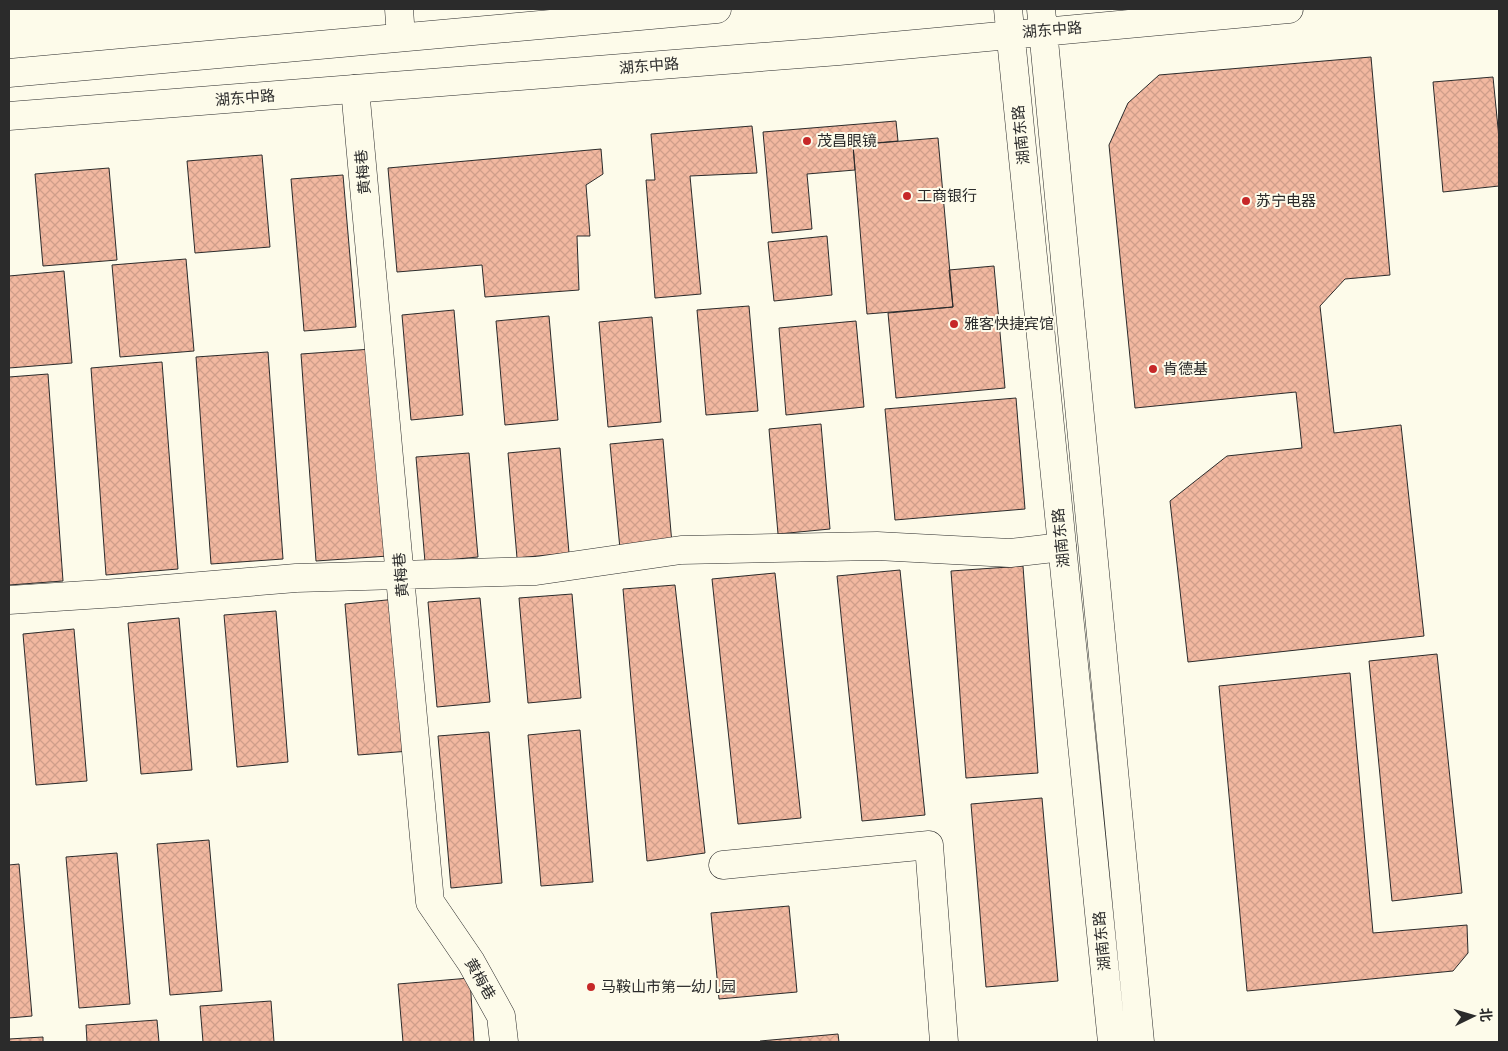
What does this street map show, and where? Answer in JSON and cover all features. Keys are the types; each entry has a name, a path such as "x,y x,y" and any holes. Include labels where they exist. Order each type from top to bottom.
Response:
{"main road":[{"path":"399,9 401,37"},
{"path":"9,73 717,9"},
{"name":"湖东中路","path":"9,116 838,51 1009,21 1289,9"},
{"path":"1042,20 1140,1042"},
{"name":"湖南东路","path":"1009,21 1112,1042"},
{"name":"黄梅巷","path":"355,89 402,575 430,902 471,962 501,1016 504,1042"},
{"path":"9,600 117,594 296,578 536,571 682,550 877,546 1010,553 1062,547"},
{"path":"723,865 929,844 944,1042"}],"building":[{"path":"1371,57 1390,275 1345,279 1320,306 1334,433 1401,425 1424,636 1188,662 1170,501 1227,456 1302,448 1296,392 1135,408 1109,145 1128,103 1159,75"},
{"path":"1493,77 1499,138 1499,186 1443,192 1433,82"},
{"path":"896,121 898,141 853,145 855,170 807,174 812,229 772,233 763,132"},
{"path":"752,126 757,173 690,176 701,294 655,298 646,180 655,180 651,134"},
{"path":"938,138 953,307 867,314 853,145"},
{"path":"601,149 603,174 586,185 590,236 577,236 579,290 485,297 482,265 397,272 388,168"},
{"path":"262,155 270,247 195,253 187,161"},
{"path":"109,168 117,260 43,266 35,174"},
{"path":"343,175 356,327 304,331 291,179"},
{"path":"827,236 832,295 774,301 768,242"},
{"path":"186,259 194,351 120,357 112,265"},
{"path":"994,266 1005,388 896,398 888,313 953,307 949,270"},
{"path":"64,271 72,363 9,368 9,276"},
{"path":"749,306 758,411 706,415 697,310"},
{"path":"454,310 463,415 411,420 402,315"},
{"path":"549,316 558,420 505,425 496,321"},
{"path":"652,317 661,422 608,427 599,322"},
{"path":"856,321 864,407 786,415 779,328"},
{"path":"372,349 388,556 316,561 301,354"},
{"path":"268,352 283,559 211,564 196,357"},
{"path":"162,362 178,569 106,575 91,368"},
{"path":"48,374 63,581 9,585 9,377"},
{"path":"1016,398 1025,509 895,520 885,409"},
{"path":"821,424 830,529 778,534 769,429"},
{"path":"663,439 672,544 620,549 610,444"},
{"path":"560,448 569,553 517,558 508,453"},
{"path":"469,453 478,557 425,562 416,457"},
{"path":"1023,566 1038,773 966,778 951,571"},
{"path":"900,570 925,815 862,821 837,576"},
{"path":"775,573 801,818 738,824 712,579"},
{"path":"675,585 705,853 647,861 623,589"},
{"path":"572,594 581,698 528,703 519,598"},
{"path":"480,598 490,702 437,707 428,602"},
{"path":"397,599 410,751 358,755 345,604"},
{"path":"276,611 288,762 237,767 224,615"},
{"path":"179,618 192,770 141,774 128,623"},
{"path":"74,629 87,781 36,785 23,634"},
{"path":"1437,654 1462,893 1392,901 1369,661"},
{"path":"1350,673 1373,933 1467,925 1468,953 1453,971 1247,991 1219,686"},
{"path":"580,730 593,882 541,886 528,735"},
{"path":"489,732 502,883 451,888 438,736"},
{"path":"1042,798 1058,981 986,987 971,804"},
{"path":"209,840 222,991 170,995 157,844"},
{"path":"117,853 130,1004 79,1008 66,857"},
{"path":"19,864 32,1016 9,1018 9,865"},
{"path":"789,906 797,992 719,999 711,913"},
{"path":"470,978 474,1042 403,1042 398,984"},
{"path":"271,1001 274,1042 203,1042 200,1006"},
{"path":"157,1020 159,1042 87,1042 86,1025"},
{"path":"838,1034 839,1042 760,1042 760,1041"},
{"path":"43,1037 43,1042 9,1042 9,1039"}],"place":[{"name":"茂昌眼镜","path":"807,141"},
{"name":"工商银行","path":"907,196"},
{"name":"苏宁电器","path":"1246,201"},
{"name":"雅客快捷宾馆","path":"954,324"},
{"name":"肯德基","path":"1153,369"},
{"name":"马鞍山市第一幼儿园","path":"591,987"}]}
